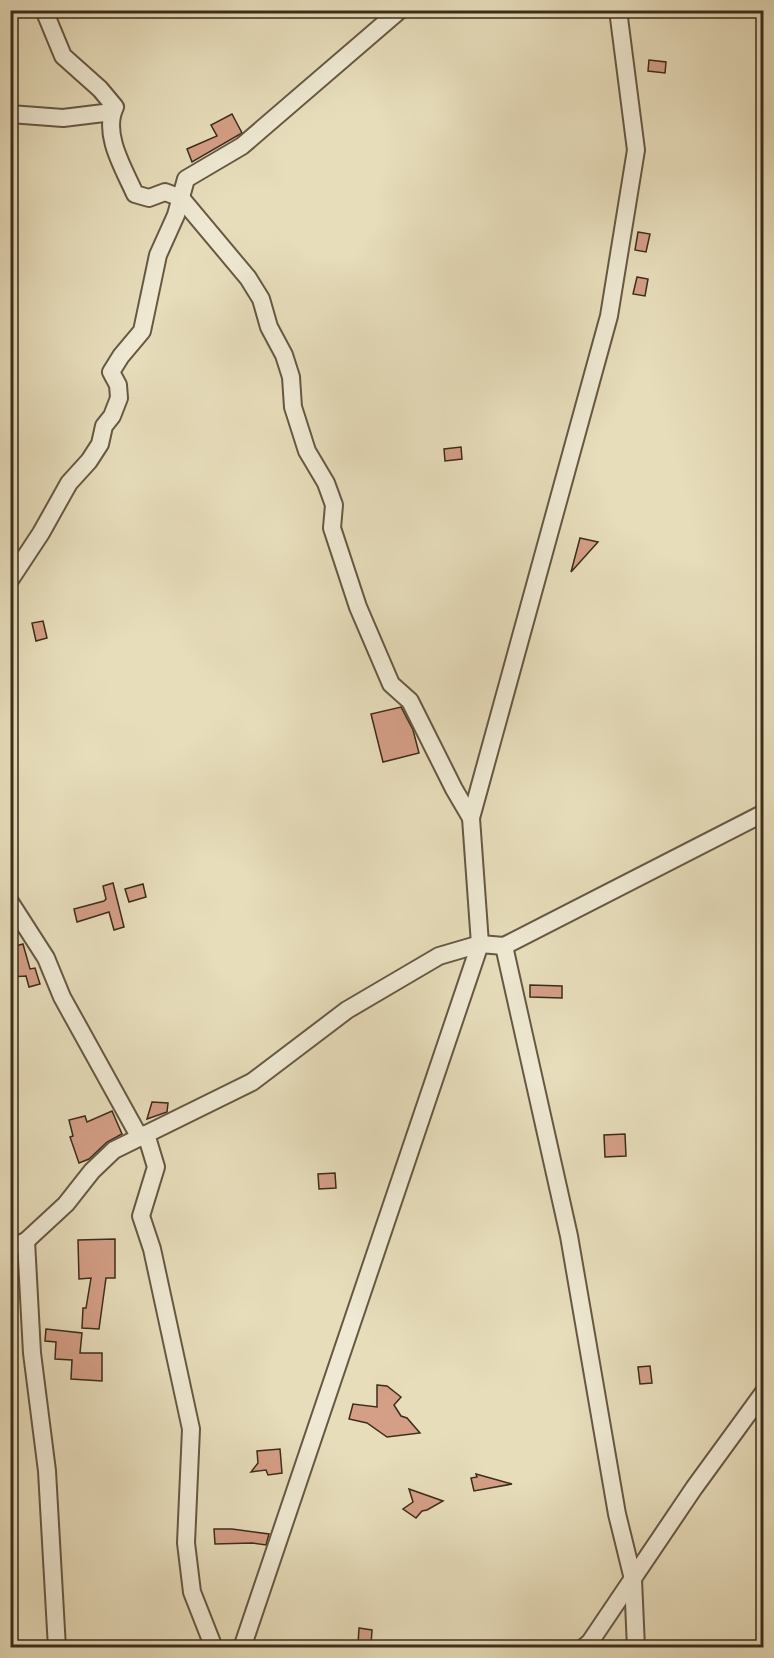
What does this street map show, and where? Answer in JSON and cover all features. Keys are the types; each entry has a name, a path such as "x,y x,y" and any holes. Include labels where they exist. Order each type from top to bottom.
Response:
{"street":[{"path":"44,10 63,56 100,89 115,107 112,112 113,141 135,194 149,198 165,192 181,198 248,278 261,299 269,327 284,355 291,377 293,407 307,451 326,483 334,506 332,528 358,607 391,684 410,701 471,818"},
{"path":"10,580 41,533 69,483 89,461 100,444 104,426 112,416 119,398 118,385 111,372 120,356 142,332 158,255 176,214 186,179 242,146 400,10"},
{"path":"242,1647 480,944 471,818 609,316 636,150 618,10"},
{"path":"620,31 626,10"},
{"path":"10,114 63,118 112,112"},
{"path":"57,1647 47,1471 18,1244 66,1204 114,1150 252,1082 347,1010 439,956 480,944 504,946 764,813"},
{"path":"10,902 46,958 62,997 143,1136 156,1167 141,1216 152,1249 191,1430 186,1543 192,1592 214,1647"},
{"path":"504,946 569,1236 617,1514 633,1579 636,1647"},
{"path":"583,1647 590,1642 764,1392"}],"building":[{"path":"649,60 666,62 665,73 648,71"},
{"path":"232,114 242,133 192,162 187,149 217,136 211,125"},
{"path":"638,232 650,234 646,252 635,250"},
{"path":"637,277 648,279 645,296 633,294"},
{"path":"461,447 462,459 445,461 444,449"},
{"path":"580,538 598,542 571,572"},
{"path":"43,621 47,638 36,641 32,623"},
{"path":"401,707 413,730 419,753 383,762 371,714"},
{"path":"113,883 124,927 114,930 109,912 77,922 74,909 104,901 106,899 103,886"},
{"path":"143,884 146,897 129,902 125,889"},
{"path":"23,944 30,969 35,968 40,984 29,987 26,976 10,977 10,970 17,966 12,947"},
{"path":"530,985 562,986 562,998 530,997"},
{"path":"152,1102 168,1103 167,1112 147,1119"},
{"path":"112,1111 122,1134 107,1142 89,1159 79,1163 70,1137 73,1136 69,1120 85,1116 87,1122"},
{"path":"625,1134 626,1156 605,1157 604,1135"},
{"path":"335,1173 336,1188 319,1189 318,1174"},
{"path":"115,1239 115,1278 106,1278 99,1329 82,1328 83,1308 86,1308 91,1278 79,1279 78,1240"},
{"path":"46,1329 82,1333 80,1353 102,1353 102,1381 71,1379 72,1360 55,1359 56,1342 45,1341"},
{"path":"650,1366 652,1383 640,1384 638,1367"},
{"path":"377,1385 387,1386 401,1397 394,1405 401,1416 407,1418 420,1433 387,1437 367,1423 349,1419 353,1404 377,1407"},
{"path":"280,1449 282,1473 268,1475 266,1470 251,1472 258,1463 257,1451"},
{"path":"476,1474 512,1484 474,1491 471,1478 477,1477"},
{"path":"409,1489 443,1501 422,1511 416,1518 403,1509 413,1502"},
{"path":"214,1529 269,1534 266,1545 215,1544"},
{"path":"359,1628 372,1630 371,1645 358,1644"}]}
